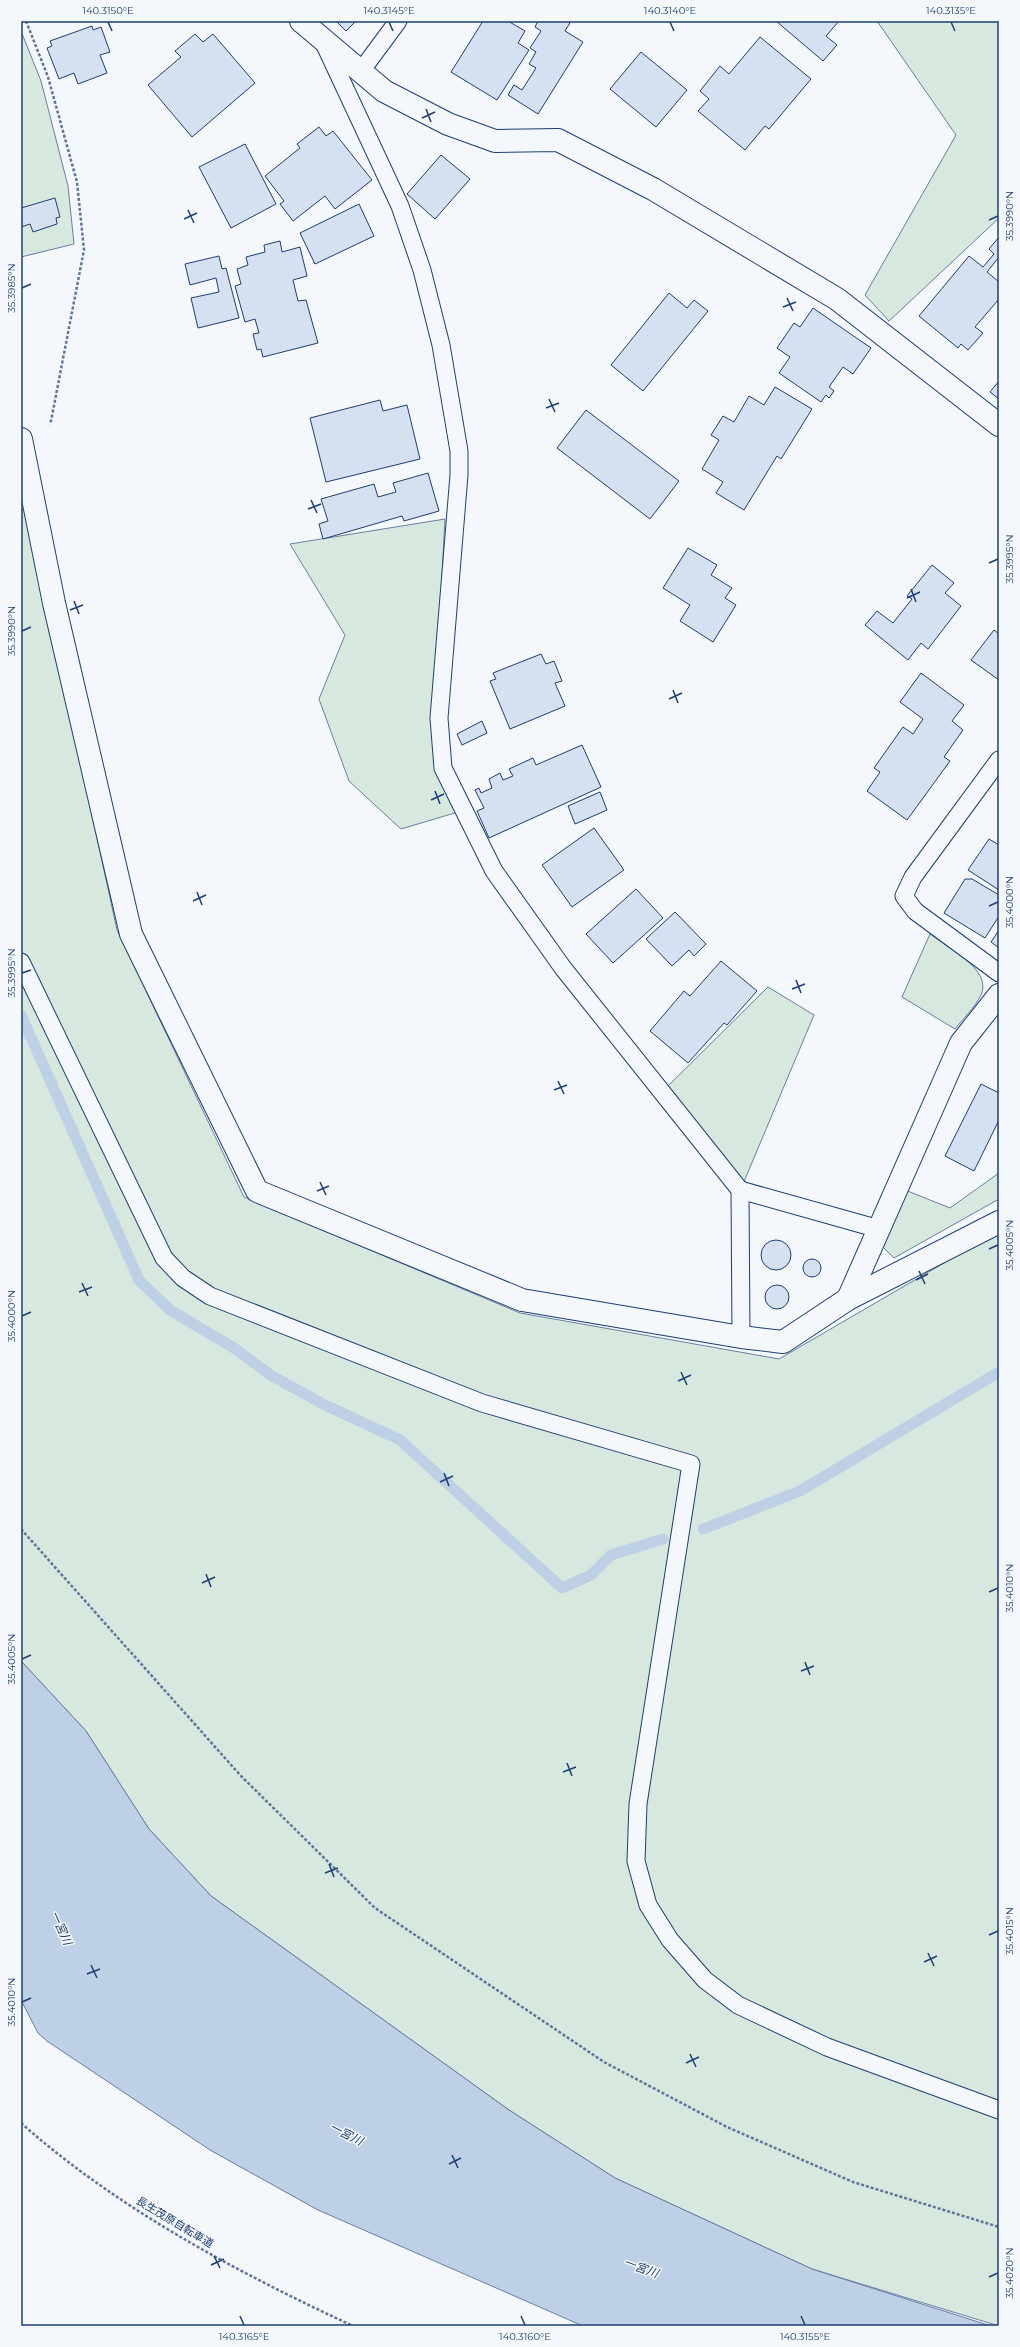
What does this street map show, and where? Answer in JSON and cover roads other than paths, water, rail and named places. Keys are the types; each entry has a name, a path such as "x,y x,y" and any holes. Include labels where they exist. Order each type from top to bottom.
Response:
{"street":[{"path":"301,21 384,91 448,124 495,141 558,140 653,189 837,299 999,424"},
{"path":"22,443 54,603 131,934 256,1191 522,1300 742,1337 783,1342 848,1299 999,1222"},
{"path":"848,1299 961,1043 999,995"}],"lane":[{"path":"361,71 398,21"},
{"path":"321,37 400,206 422,270 441,345 459,451 459,475 439,718 443,768 494,871 563,968 740,1190 879,1229"},
{"path":"999,760 912,877 904,896 915,911 999,972"},
{"path":"21,962 164,1258 182,1278 210,1296 482,1403 691,1464 638,1804 636,1861 648,1905 670,1940 705,1980 738,2006 827,2047 962,2098 999,2110"},
{"path":"740,1190 742,1337"}],"water":[{"name":"一宮川","path":"21,1661 86,1731 149,1829 211,1896 509,2110 615,2178 812,2269 991,2326 583,2326 318,2210 210,2150 47,2041 38,2033 21,2000"}],"waterway":[{"path":"21,1015 139,1280 170,1310 234,1348 272,1376 323,1404 400,1440 562,1588 591,1575 611,1555 663,1539"},
{"path":"703,1529 800,1491 999,1372"}]}
